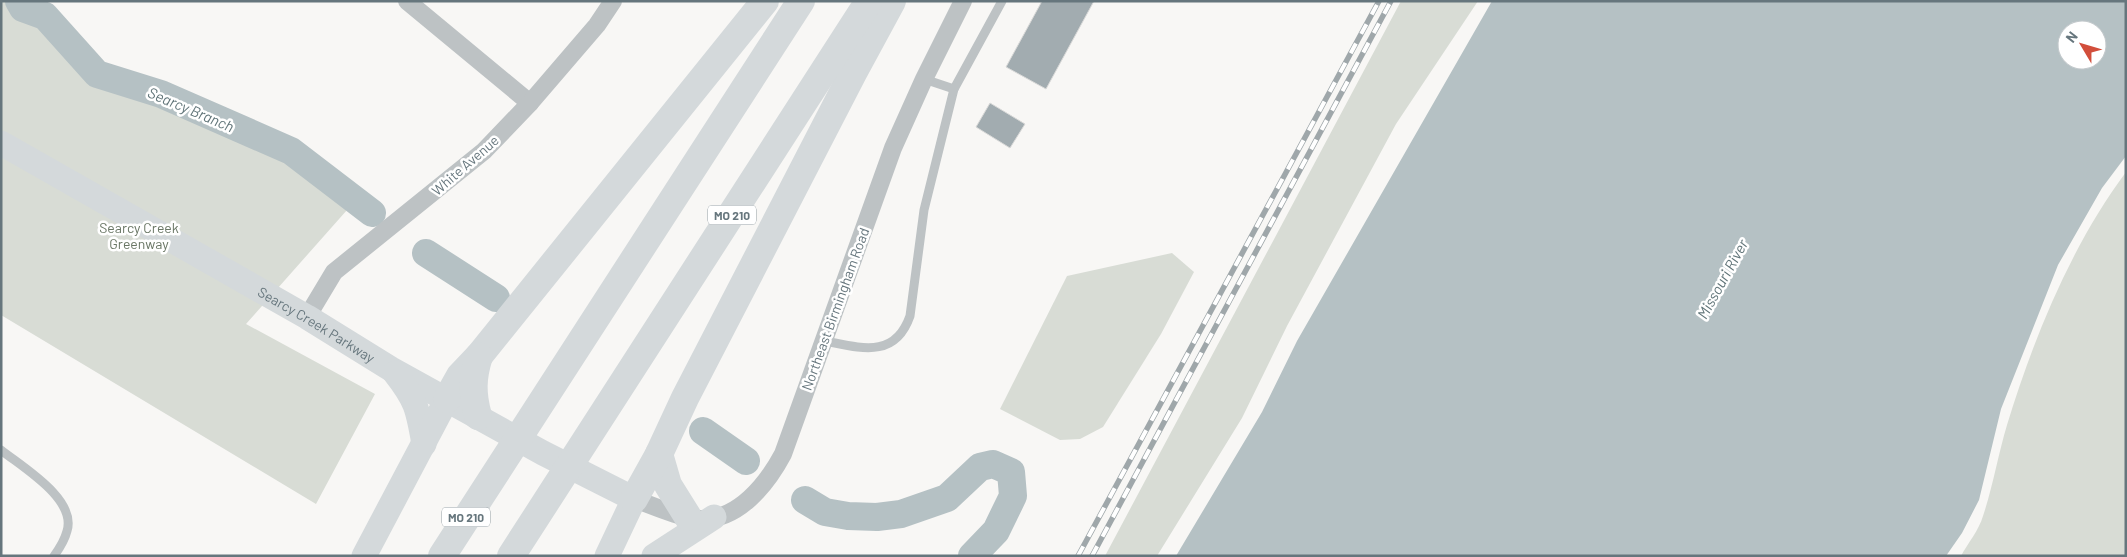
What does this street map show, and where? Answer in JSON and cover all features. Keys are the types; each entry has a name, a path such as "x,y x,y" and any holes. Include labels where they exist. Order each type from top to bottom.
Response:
{"highway":[{"path":"447,399 460,376 479,356 765,1"},
{"name":"MO 210","path":"442,556 801,1"},
{"name":"MO 210","path":"511,556 869,1"},
{"path":"634,499 892,1"},
{"path":"478,416 472,389 473,375 479,356"},
{"path":"659,454 668,485 701,517"}],"street":[{"path":"407,1 530,102"},
{"name":"White Avenue","path":"307,317 334,272 484,151 530,102 597,25 613,1"},
{"name":"Northeast Birmingham Road","path":"701,517 726,514 740,507 776,468 825,341 893,148 963,1"},
{"name":"Searcy Creek Parkway","path":"1,143 307,317 391,369 543,454 634,499"},
{"path":"391,369 411,394 418,411 424,444"},
{"path":"364,556 447,399"},
{"path":"607,556 634,499 701,517"},
{"path":"654,556 701,517"}],"lane":[{"path":"825,341 874,348 888,345 900,336 907,326 910,316 924,210 954,89 1002,1"},
{"path":"924,80 954,89"},
{"path":"1,450 52,490 63,505 68,518 68,531 54,556"}],"green space":[{"name":"Searcy Creek Greenway","path":"1,1 19,1 23,8 45,16 97,74 161,94 291,151 355,201 246,324 375,394 316,504 1,315"},
{"path":"1401,1 1478,1 1396,124 1287,326 1242,418 1157,556 1105,556"},
{"path":"2126,172 2126,556 1961,556 1981,521 2007,425 2029,359 2056,293 2088,230"},
{"path":"1172,253 1194,272 1161,334 1103,427 1080,439 1060,440 1000,409 1067,276"}],"water":[{"name":"Missouri River","path":"1492,1 2126,1 2126,156 2102,188 2058,265 2001,409 1979,500 1962,533 1946,556 1176,556 1262,412 1297,341"}],"building":[{"path":"1042,1 1094,1 1046,89 1006,67"},
{"path":"990,103 1025,124 1010,148 976,127"}],"waterway":[{"name":"Searcy Branch","path":"19,1 23,8 45,16 97,74 161,94 291,151 372,213"},
{"name":"Searcy Branch","path":"426,253 496,298"},
{"name":"Searcy Branch","path":"703,431 746,461"},
{"name":"Searcy Branch","path":"805,500 825,512 848,516 877,517 901,514 947,498 980,467 993,464 1011,472 1013,496 996,531 972,556"}],"railway":[{"path":"1078,556 1379,1"},
{"path":"1092,556 1391,1"}]}
